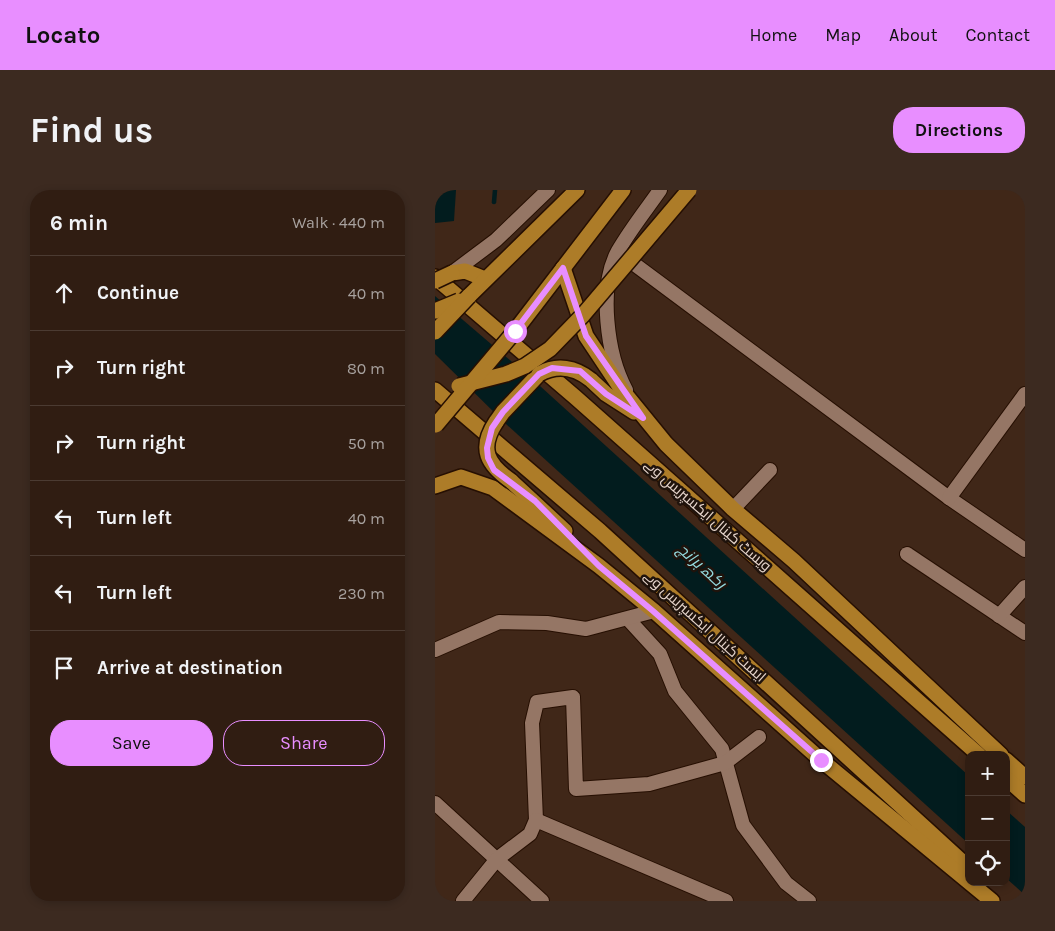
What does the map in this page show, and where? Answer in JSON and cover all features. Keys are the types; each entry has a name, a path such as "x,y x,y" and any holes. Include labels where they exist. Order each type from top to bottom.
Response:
{"main road":[{"path":"435,332 485,279 577,190"},
{"path":"436,426 515,331 623,190"},
{"path":"435,386 459,386 486,381 525,366 540,357 583,315 689,190"},
{"path":"563,268 586,336 643,418 666,444 733,509 801,568 997,751"},
{"path":"435,279 465,271 485,279"},
{"name":"ویسٹ کینال ایکسپریس وے","path":"435,279 575,397 974,751"},
{"path":"435,311 468,296"},
{"path":"599,566 535,501 494,470 488,458 487,448 492,428 503,412 539,374 552,368 580,371 606,394 643,418"},
{"name":"ایسٹ کینال ایکسپریس وے","path":"435,390 600,531 965,864"},
{"path":"435,486 461,477 493,488 599,566 653,611 821,760 992,901"},
{"path":"1010,764 1025,777"},
{"path":"1010,782 1025,795"},
{"path":"987,886 1004,901"}],"street":[{"path":"660,190 617,252 610,275 606,313 617,365 625,388 666,444"},
{"path":"452,274 496,240 543,192"},
{"path":"617,252 949,498 1025,550"},
{"path":"949,498 1025,394"},
{"path":"733,509 770,470"},
{"path":"907,554 1025,633"},
{"path":"999,616 1025,587"},
{"path":"435,650 499,622 547,623 586,629 653,611"},
{"path":"628,619 660,654 675,691 722,749 743,825 786,883 809,901"},
{"path":"463,901 497,859 530,834 536,820 532,723 537,702 573,698 576,788 649,784 725,763 759,737"},
{"path":"435,803 542,901"},
{"path":"536,820 726,901"}],"water":[{"path":"435,190 456,190 454,221 435,223"},
{"name":"رکھ برانچ","path":"435,296 540,386 965,772 965,840 506,424 435,354"},
{"path":"1010,814 1025,827 1025,895 1010,882"}],"waterway":[{"path":"494,202 495,190"}],"route":[{"path":"515,331 563,268 586,336 600,359 643,418 606,394 580,371 552,368 539,374 503,412 492,428 487,448 488,458 494,470 535,501 599,566 653,611 821,760"}]}
